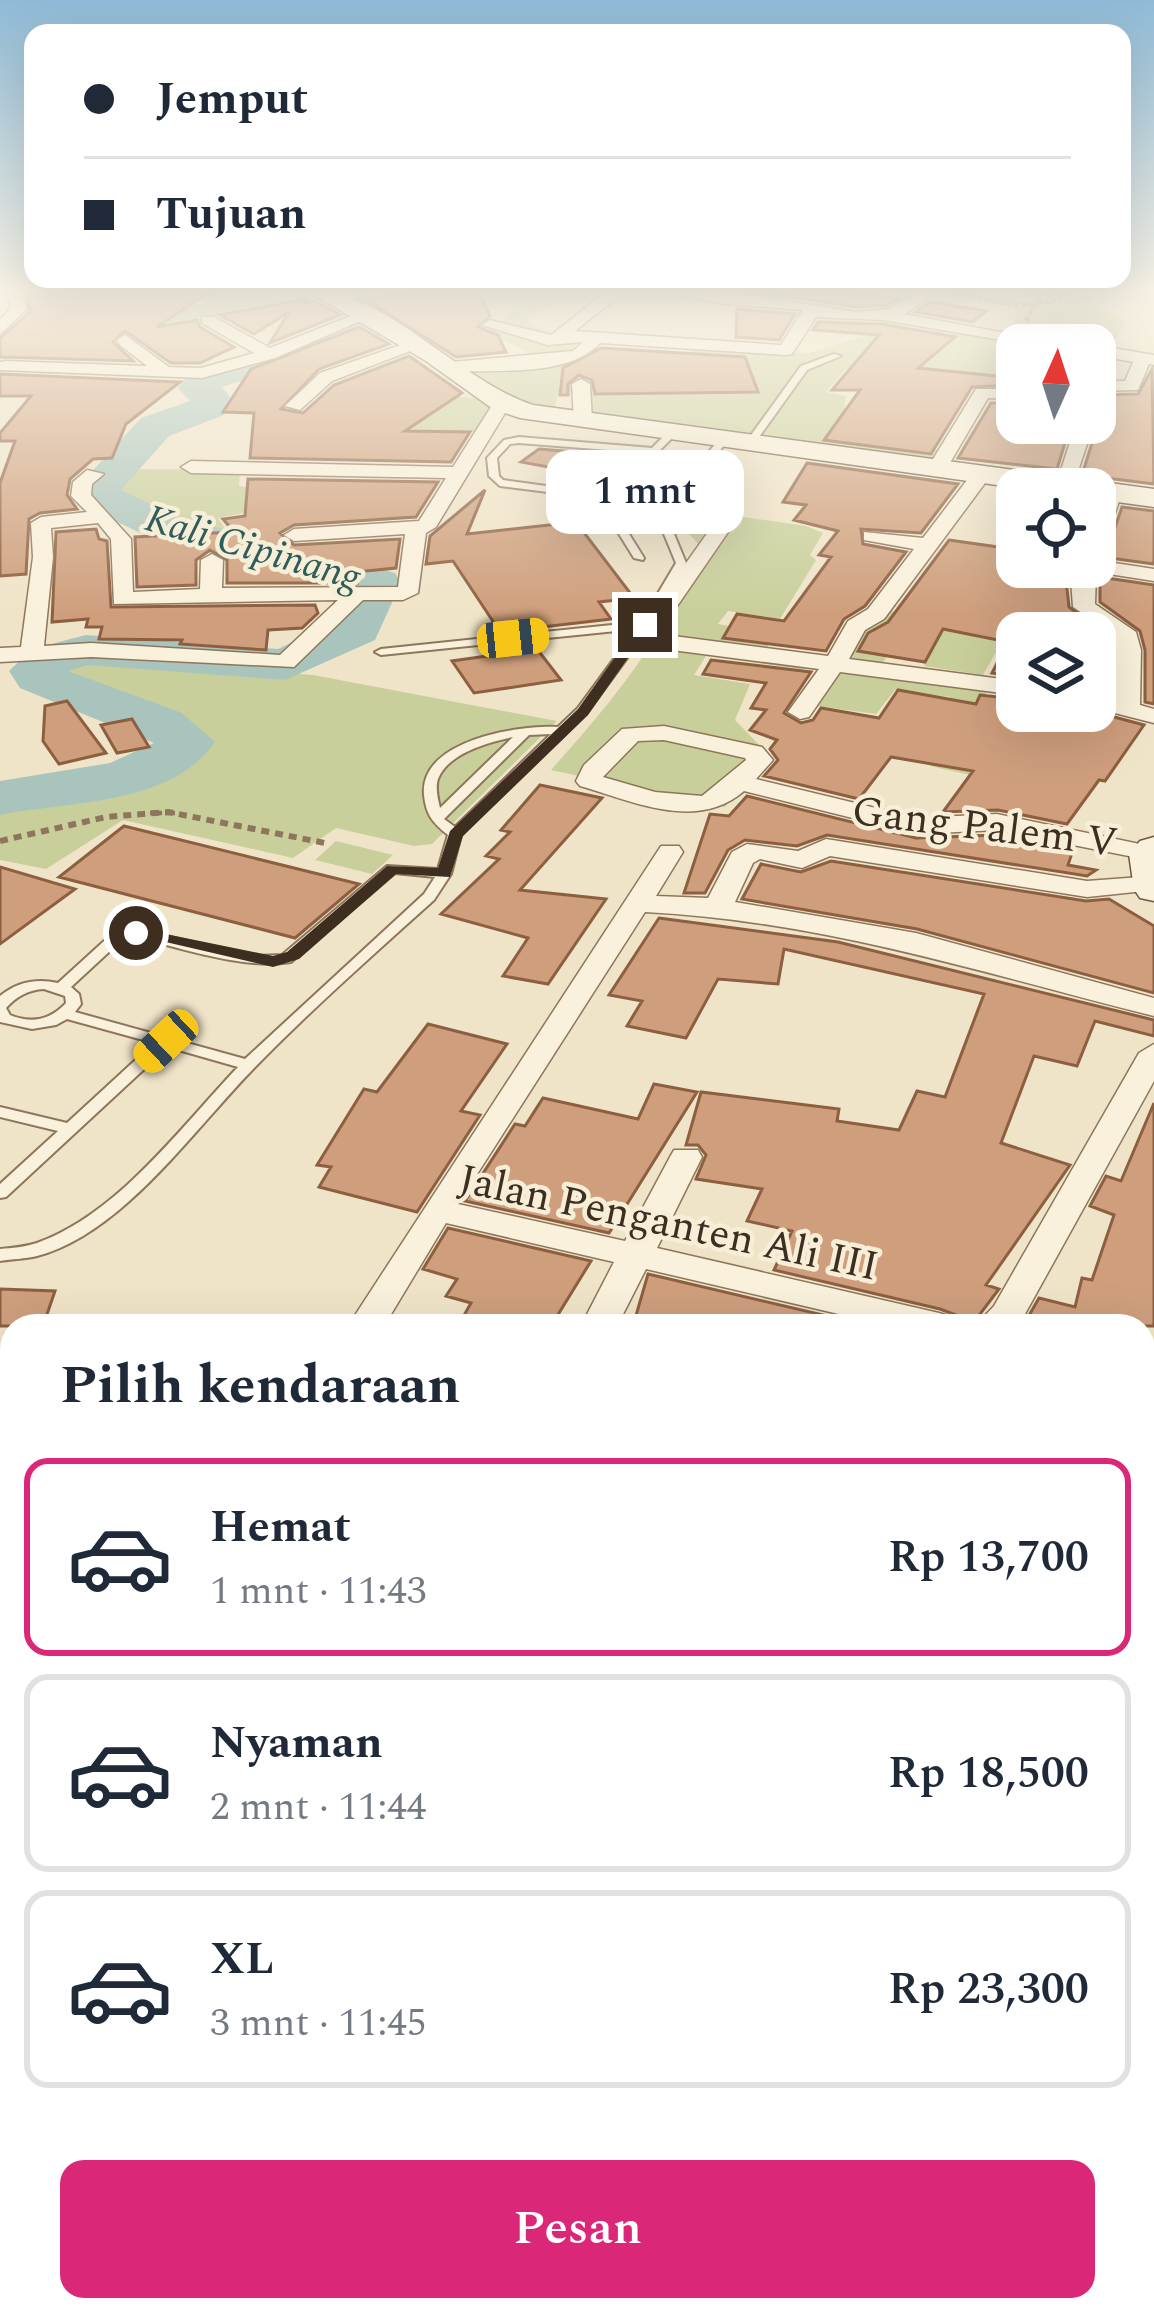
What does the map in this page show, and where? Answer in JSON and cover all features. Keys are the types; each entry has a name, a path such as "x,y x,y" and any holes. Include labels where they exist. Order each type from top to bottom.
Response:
{"street":[{"path":"294,406 305,396"},
{"path":"493,396 502,403 664,442 738,441 996,477"},
{"path":"582,396 583,421"},
{"path":"937,469 980,396"},
{"path":"294,535 416,529 432,522 502,403"},
{"path":"191,467 461,473"},
{"path":"94,474 83,482 81,496 121,539 122,599 408,592 416,529"},
{"path":"800,712 856,626 875,614 981,475"},
{"path":"1116,492 1153,496"},
{"path":"32,652 43,557 41,523 103,516"},
{"path":"725,522 646,635 649,640 996,686"},
{"path":"871,536 929,545"},
{"path":"211,595 212,560"},
{"path":"1116,570 1154,575"},
{"path":"1083,588 1084,607 1125,632 1130,650 1128,709"},
{"path":"0,655 145,652 286,662 367,594"},
{"path":"145,652 162,598"},
{"path":"1116,706 1154,716"},
{"path":"645,732 759,755 760,760 737,782 716,801 693,805 589,781 593,770 631,734 645,732"},
{"path":"737,782 903,823 997,821 1152,869"},
{"name":"Gang Palem V","path":"718,908 742,858 752,850 802,860 826,847 1087,889 1152,869"},
{"path":"437,1210 670,852"},
{"path":"638,903 802,919 916,942 1154,1007"},
{"path":"1008,1314 1153,1056"},
{"path":"604,1314 686,1157"},
{"name":"Jalan Penganten Ali III","path":"373,1314 437,1210 892,1314"}],"lane":[{"path":"0,1255 34,1251 128,1195 248,1065 429,897 445,874 455,834 583,712 645,625 681,562 662,517 665,505 738,441 778,396"},
{"path":"607,496 500,482 490,464 497,450 519,440 664,442"},
{"path":"607,496 664,442"},
{"path":"607,496 611,513 639,557"},
{"path":"381,652 645,625"},
{"path":"455,834 436,819 430,786 434,773 467,750 524,733 562,731"},
{"path":"436,819 524,733"},
{"path":"62,987 119,935 130,932 256,960 286,958 392,869 445,874"},
{"path":"44,984 62,987 72,994 74,1004 66,1014 44,1024 17,1025 3,1018 2,1001 44,984"},
{"path":"66,1014 248,1065"},
{"path":"0,1037 17,1025"},
{"path":"0,1193 166,1041"},
{"path":"0,1112 72,1129"}],"path":[{"path":"0,841 106,817 168,812 330,844"}],"green space":[{"path":"424,396 477,398 490,409 476,432 426,430 419,439 398,437"},
{"path":"507,396 557,396 555,407 579,409 580,419 531,410"},
{"path":"579,396 846,396 844,408 882,442 944,450 937,465 586,420"},
{"path":"131,469 240,470 239,486 262,489 264,509 218,518 228,533 190,528 113,499 118,481"},
{"path":"682,508 806,526 823,533 810,555 816,560 780,619 728,611 718,624 775,634 766,650 824,666 800,669 706,656 694,675 750,684 735,720 763,749 725,807 551,770 637,665 673,609 701,547 675,519"},
{"path":"1028,596 1019,612 996,612 996,652 983,675 924,666 936,643 896,638 883,663 848,658 857,628 883,610 907,613"},
{"path":"77,656 313,675 557,721 432,844 414,846 336,828 293,858 123,820 46,869 0,860 0,811 83,797 166,774 202,745 179,717 55,676"},
{"path":"845,672 992,684 983,697 996,702 996,732 1018,732 1019,786 930,766 941,742 950,697 895,690 876,714 809,705 823,681"},
{"path":"336,841 393,855 372,874 315,860"}],"building":[{"path":"31,396 162,396 126,424 112,458 93,459 70,479 67,495 77,509 40,513 29,519 26,574 0,576 0,483 15,441 0,441 0,433"},
{"path":"233,396 293,396 281,409 303,413 321,396 457,396 405,431 470,432 451,462 250,458 254,413 223,412"},
{"path":"855,396 966,396 931,454 824,440"},
{"path":"1116,396 1152,396 1154,484 1116,479 1116,468 1084,468 1092,444 1116,444"},
{"path":"991,403 996,403 996,444 1065,444 1057,468 958,458"},
{"path":"539,449 613,455 602,463 583,460 570,471 521,462"},
{"path":"807,463 958,484 921,533 861,529 863,544 906,552 865,606 844,619 826,651 723,638 737,614 784,621 831,557 819,555 838,531 794,520 806,505 783,502"},
{"path":"248,479 438,482 416,517 294,525 280,533 294,545 400,539 396,568 355,572 357,583 227,583 227,560 210,550 196,560 196,585 137,587 135,537 234,532 223,519 245,516"},
{"path":"485,490 467,534 576,522 634,598 599,602 611,619 500,632 453,561 426,564 430,536"},
{"path":"1122,507 1154,511 1154,564 1116,559 1116,525"},
{"path":"96,529 99,539 107,541 111,607 315,605 318,613 302,628 268,630 266,650 180,644 182,640 99,639 102,627 86,627 88,619 52,622 56,532"},
{"path":"949,540 996,547 996,588 1067,588 1069,607 1076,612 996,612 996,640 943,629 925,662 858,651 868,633 888,622"},
{"path":"1116,579 1154,585 1154,704 1145,702 1145,650 1140,631 1100,602 1100,588 1116,588"},
{"path":"537,649 561,680 474,693 452,661"},
{"path":"711,660 811,672 784,713 801,723 813,720 821,708 879,718 898,690 976,704 980,695 996,697 996,732 1116,732 1116,717 1144,725 1067,824 998,810 943,812 973,771 891,757 859,799 764,776 778,760 770,749 777,740 750,730 766,710 751,708 766,683 703,674"},
{"path":"67,701 106,753 59,764 43,741 45,706"},
{"path":"132,719 149,747 117,753 101,725"},
{"path":"540,785 602,798 520,890 606,899 548,984 503,976 528,938 441,914 499,859 486,856 510,832 501,830"},
{"path":"747,796 916,838 997,835 1073,850 1068,865 1096,870 1087,876 827,835 797,846 745,840 728,850 705,893 684,893 710,814 729,816"},
{"path":"124,826 359,884 295,938 59,877"},
{"path":"831,861 1086,901 1109,899 1154,926 1154,993 917,929 742,899 761,864 801,872"},
{"path":"0,867 75,889 0,944"},
{"path":"659,918 838,942 1154,1020 1154,1036 1095,1021 1077,1066 1034,1056 1001,1143 1070,1165 986,1285 999,1289 980,1314 953,1314 774,1270 792,1231 747,1221 762,1189 696,1179 706,1155 698,1145 686,1145 701,1092 839,1109 837,1121 899,1130 917,1091 945,1097 984,994 784,949 778,984 718,979 686,1038 627,1026 642,1001 609,995"},
{"path":"428,1024 507,1044 461,1111 480,1115 417,1212 319,1187 331,1167 317,1165 364,1089 377,1092"},
{"path":"654,1084 697,1092 609,1233 465,1201 515,1124 525,1126 543,1098 638,1119"},
{"path":"1154,1103 1154,1314 1030,1314 1039,1298 1075,1307 1082,1278 1092,1280 1114,1215 1090,1206 1106,1176 1121,1181"},
{"path":"448,1228 591,1261 558,1314 465,1314 471,1303 446,1296 457,1279 423,1269"},
{"path":"648,1274 819,1314 636,1314"},
{"path":"0,1289 55,1291 47,1314 0,1314"}],"waterway":[{"name":"Kali Cipinang","path":"0,798 125,776 170,757 188,742 163,724 38,677 34,671 50,660 86,650 285,665 358,630 378,583 300,559 169,530 99,497 100,488 155,427 210,407 210,396"}],"route":[{"path":"136,933 273,962 293,956 392,869 445,874 455,834 583,712 645,625"}]}
